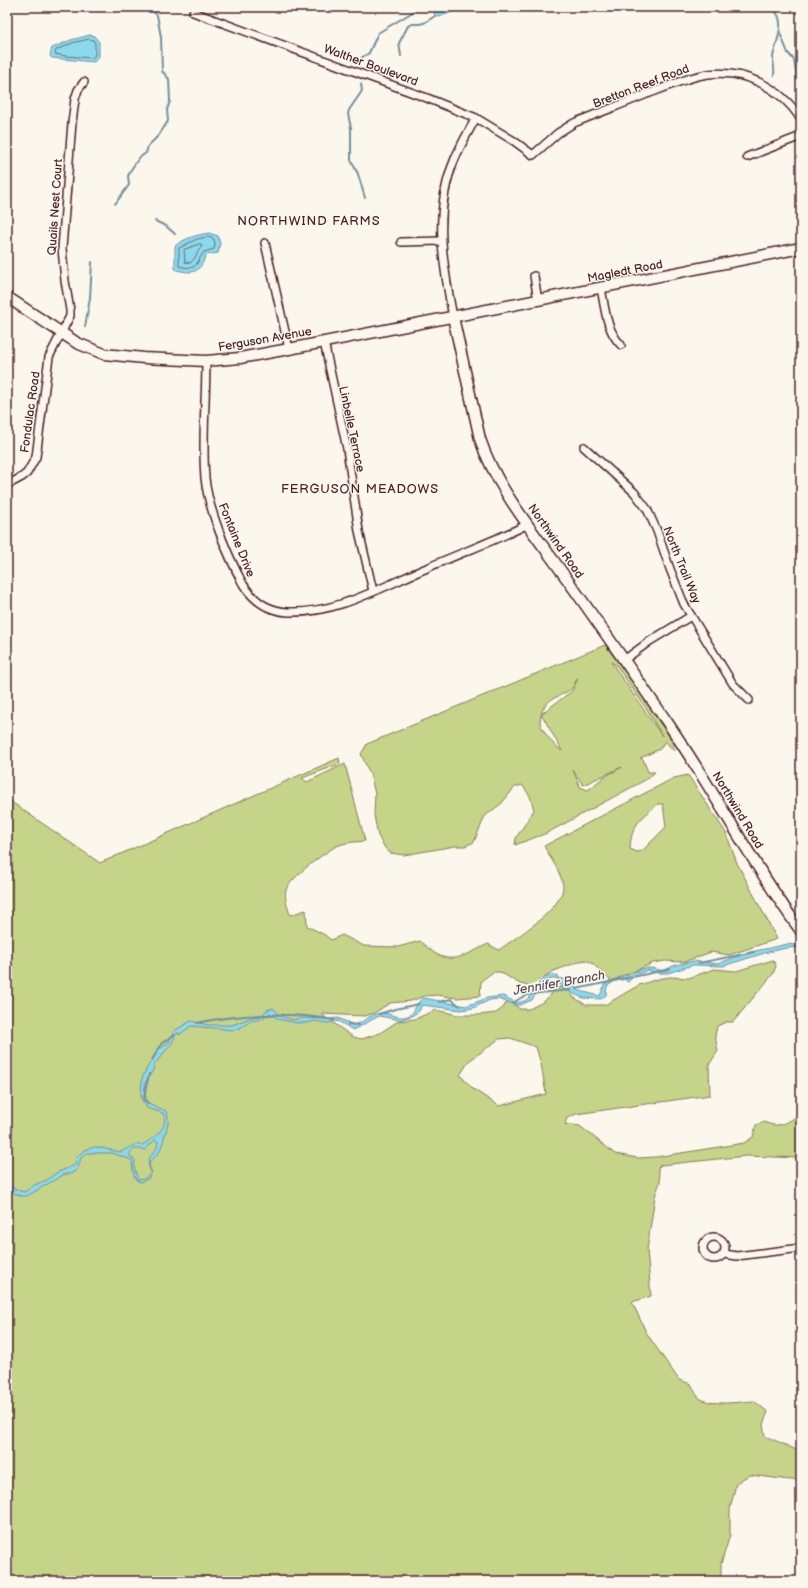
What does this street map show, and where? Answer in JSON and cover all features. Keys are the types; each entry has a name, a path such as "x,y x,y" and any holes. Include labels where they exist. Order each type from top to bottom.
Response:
{"street":[{"name":"Walther Boulevard","path":"193,12 427,98 476,118 514,141 533,155"},
{"name":"Bretton Reef Road","path":"533,155 558,133 574,123 685,80 707,74 729,73 757,81 777,92 786,100 801,119"},
{"name":"Quails Nest Court","path":"61,333 70,316 63,267 62,248 72,123 75,99 78,90 84,82"},
{"name":"Northwind Road","path":"476,118 458,153 447,183 442,210 441,241 453,317 473,410 483,448 495,473 528,524 624,660 692,760 761,874 801,930"},
{"path":"747,157 801,136"},
{"path":"401,242 441,241"},
{"path":"265,243 289,349"},
{"name":"Magledt Road","path":"453,317 801,248"},
{"path":"534,276 538,301"},
{"path":"601,288 609,327 612,334 621,345"},
{"name":"Ferguson Avenue","path":"7,297 77,343 104,354 144,358 206,361 240,358 453,317"},
{"name":"Fondulac Road","path":"7,484 22,478 36,457 49,358 61,333"},
{"name":"Linbelle Terrace","path":"324,342 347,449 359,531 373,591"},
{"name":"Fontaine Drive","path":"206,361 205,478 209,498 214,516 236,570 249,594 265,606 288,612 312,610 348,601 528,524"},
{"name":"North Trail Way","path":"584,447 634,492 647,509 657,531 678,590 691,616 732,684 749,700"},
{"path":"624,660 650,641 691,616"},
{"path":"724,1254 737,1256 801,1248"}],"green space":[{"path":"605,645 646,698 660,723 671,737 674,751 665,741 660,749 640,758 643,759 648,772 655,772 647,779 547,833 515,845 516,838 534,810 530,796 522,785 515,787 502,803 485,816 474,842 465,846 455,846 404,855 390,853 385,848 378,836 374,815 375,794 370,774 361,754 367,744","holes":["611,662 616,665 648,711 662,736","578,678 572,691 541,714 543,708 553,698 573,687","542,715 562,751 552,742 540,722","622,767 604,777 588,790 580,787 573,770 583,785"]},
{"path":"339,758 340,764 302,778 307,782 345,764 365,841 337,846 301,872 286,890 286,903 290,915 306,910 307,926 325,935 331,940 342,935 364,946 398,947 420,941 440,956 455,958 466,955 488,944 499,950 538,921 556,903 562,894 562,880 544,846 674,778 688,775 726,833 737,863 777,939 729,955 711,952 684,962 665,961 653,963 611,981 591,962 584,960 554,971 529,986 520,984 500,972 493,972 481,981 480,996 457,998 437,995 425,996 411,1001 390,1003 374,1013 365,1016 321,1014 353,1037 362,1039 380,1033 398,1021 415,1019 436,1010 458,1015 496,1013 503,1008 508,1000 520,1009 529,1009 545,1001 554,989 577,983 571,992 573,997 586,1005 605,1005 639,985 658,979 669,977 689,978 714,969 736,971 773,960 776,966 773,974 733,1022 726,1022 717,1026 715,1036 718,1051 709,1065 710,1095 576,1114 567,1118 565,1124 580,1126 615,1154 638,1158 656,1157 744,1143 753,1137 756,1125 764,1122 775,1125 783,1124 792,1120 801,1113 801,1158 746,1156 661,1165 658,1168 660,1182 655,1196 647,1250 651,1296 632,1302 647,1334 679,1380 691,1384 698,1396 706,1401 726,1403 754,1401 768,1412 763,1424 765,1436 801,1452 801,1479 790,1480 750,1475 736,1484 730,1509 730,1535 721,1564 721,1581 7,1581 7,799 100,863","holes":["658,804 663,804 666,827 642,851 637,852 630,849 632,834 638,823","510,1038 536,1047 541,1064 546,1094 499,1106 473,1089 460,1075 469,1061 499,1039"]}],"water":[{"path":"435,7 466,7 439,17 435,16"},
{"path":"90,35 94,36 99,42 99,56 94,62 52,58 50,56 52,48 71,40"},
{"path":"209,233 218,236 220,244 218,253 206,255 203,263 197,270 187,272 176,270 175,246 191,237"},
{"name":"Jennifer Branch","path":"801,941 801,947 768,952 723,966 693,965 668,973 658,973 647,970 636,974 628,982 626,981 626,978 620,978 607,986 606,995 601,999 583,998 563,989 558,979 555,978 543,982 532,1000 520,1005 498,999 490,1000 473,1008 461,1010 422,1005 419,1011 412,1016 400,1020 379,1016 353,1030 338,1021 327,1023 315,1021 308,1023 297,1023 278,1019 270,1013 261,1019 251,1021 234,1030 191,1026 179,1035 179,1033 176,1034 172,1043 154,1065 153,1070 145,1083 145,1093 143,1097 144,1101 166,1111 168,1117 168,1124 162,1145 158,1154 149,1162 152,1172 148,1179 140,1182 136,1180 132,1160 112,1153 87,1153 81,1158 77,1170 70,1174 65,1174 27,1196 20,1196 7,1189 7,1183 16,1190 25,1192 34,1185 47,1180 56,1173 75,1165 77,1157 84,1150 95,1147 121,1152 136,1144 142,1145 151,1140 162,1128 165,1118 163,1113 147,1108 141,1098 142,1078 155,1056 157,1049 169,1042 174,1031 191,1021 208,1025 232,1025 253,1017 261,1016 267,1010 273,1008 280,1016 293,1020 301,1018 338,1018 354,1025 380,1013 398,1017 406,1017 410,1015 419,1002 424,998 466,1006 487,998 503,996 517,1003 528,998 542,980 551,975 565,979 580,991 600,996 604,985 624,975 631,975 636,971 646,968 664,971 673,966 693,961 717,964 746,953 788,944 795,945","holes":["155,1140 158,1142 157,1147 148,1162 151,1173 144,1179 138,1180 134,1167 135,1160 130,1156 131,1151 134,1149 145,1150"]}],"waterway":[{"path":"115,204 129,185 128,176 132,168 139,158 146,153 148,146 159,135 168,121 167,110 170,101 169,79 162,71 161,37 157,15 148,7"},
{"path":"360,62 361,58 369,53 378,33 421,7"},
{"path":"770,7 776,12 780,23 780,30 773,57 774,75"},
{"path":"401,56 399,43 408,26 412,24 424,23 435,16"},
{"path":"780,33 788,53 794,60 797,79"},
{"path":"361,84 362,91 349,110 348,114 351,128 351,160 358,174 365,198"},
{"path":"155,221 166,226 175,234"},
{"path":"85,327 90,298 92,262"},
{"name":"Jennifer Branch","path":"699,963 754,952"},
{"name":"Jennifer Branch","path":"576,989 670,969"},
{"name":"Jennifer Branch","path":"513,1003 530,994 570,990"},
{"name":"Jennifer Branch","path":"439,1002 451,999 460,1006"},
{"name":"Jennifer Branch","path":"379,1014 419,1004"},
{"name":"Jennifer Branch","path":"197,1023 265,1015 317,1017 334,1020"},
{"name":"Jennifer Branch","path":"348,1024 359,1025"},
{"name":"Jennifer Branch","path":"152,1060 162,1043 174,1035"},
{"name":"Jennifer Branch","path":"148,1104 145,1093 149,1074"}],"district":[{"name":"NORTHWIND FARMS","path":"309,220"},
{"name":"FERGUSON MEADOWS","path":"360,488"}]}
